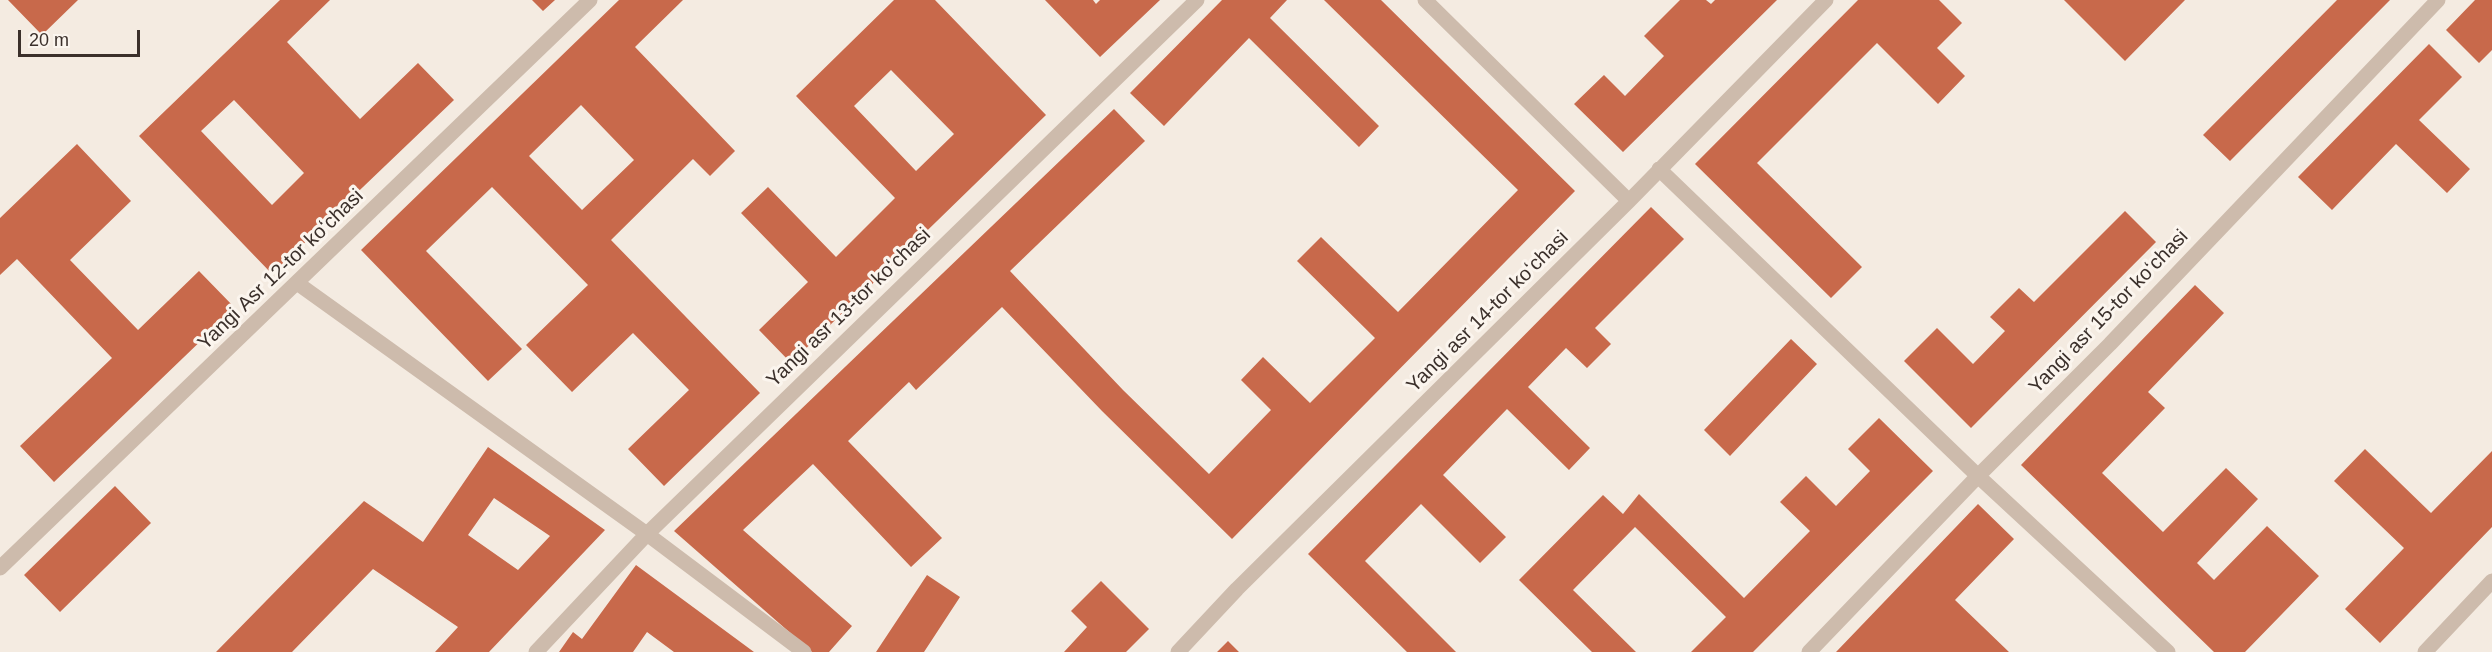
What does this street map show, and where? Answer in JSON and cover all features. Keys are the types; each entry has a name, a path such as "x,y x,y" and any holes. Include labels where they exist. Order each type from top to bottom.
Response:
{"street":[{"name":"Yangi Asr 12-tor koʻchasi","path":"0,568 590,0"},
{"name":"Yangi asr 13-tor koʻchasi","path":"536,652 647,534 1197,0"},
{"path":"1425,0 1629,201"},
{"name":"Yangi asr 14-tor koʻchasi","path":"1178,652 1237,589 1629,201 1826,0"},
{"name":"Yangi asr 15-tor koʻchasi","path":"1809,652 1978,476 2110,344 2438,0"},
{"path":"1659,170 1978,476 2168,652"},
{"path":"297,284 647,534 804,652"},
{"path":"2425,652 2492,581"}],"building":[{"path":"8,0 78,0 42,35"},
{"path":"280,0 330,0 287,42 360,119 418,63 454,100 272,274 139,136","holes":["234,100 304,173 272,205 201,131"]},
{"path":"532,0 555,0 543,11"},
{"path":"619,0 683,0 635,47 735,151 710,176 693,159 611,240 760,393 664,486 628,449 689,390 633,333 572,392 526,345 588,285 492,187 426,251 522,349 488,381 361,250","holes":["581,105 634,160 582,210 529,156"]},
{"path":"894,0 935,0 1046,115 791,363 759,330 808,282 741,213 768,187 836,257 895,198 796,96","holes":["891,70 954,134 916,171 854,106"]},
{"path":"1045,0 1093,0 1096,4 1100,0 1160,0 1100,57"},
{"path":"1222,0 1287,0 1270,18 1379,126 1359,147 1249,38 1164,126 1130,93"},
{"path":"1324,0 1381,0 1575,191 1232,539 1102,411 1002,307 916,390 909,382 848,441 942,538 911,567 813,464 743,530 852,626 829,652 812,652 674,531 1114,109 1145,141 1010,271 1123,390 1209,474 1271,410 1241,380 1263,357 1310,403 1375,338 1297,261 1321,237 1398,312 1518,190"},
{"path":"1680,0 1706,0 1711,4 1715,0 1777,0 1623,152 1574,104 1604,75 1625,96 1664,56 1644,36"},
{"path":"1858,0 1939,0 1962,23 1937,48 1965,76 1938,104 1877,43 1757,163 1862,267 1831,298 1695,164"},
{"path":"2064,0 2185,0 2125,61"},
{"path":"2337,0 2390,0 2230,161 2203,135"},
{"path":"2475,0 2492,0 2492,50 2479,63 2446,30"},
{"path":"2429,44 2462,77 2419,120 2470,169 2447,193 2396,144 2332,210 2298,177"},
{"path":"77,144 131,201 70,260 138,330 199,271 235,308 54,482 20,446 112,358 17,259 0,275 0,218"},
{"path":"1651,207 1684,239 1595,328 1611,344 1587,368 1566,348 1528,387 1590,448 1569,470 1507,409 1443,475 1506,537 1480,563 1421,504 1365,561 1456,652 1407,652 1308,554"},
{"path":"2125,211 2156,242 1971,428 1904,361 1937,328 1973,364 2005,331 1990,317 2019,288 2034,302"},
{"path":"2195,285 2224,313 2148,392 2165,408 2102,473 2163,532 2226,468 2258,499 2197,563 2214,580 2267,526 2319,576 2245,652 2214,652 2021,465"},
{"path":"1791,339 1817,364 1730,456 1704,430"},
{"path":"1879,418 1933,471 1753,652 1691,652 1726,617 1635,527 1573,590 1636,652 1592,652 1519,580 1603,495 1623,514 1639,494 1744,598 1810,531 1780,502 1806,476 1836,506 1870,471 1848,449"},
{"path":"488,447 605,530 489,652 435,652 458,627 373,569 292,652 216,652 364,501 423,542","holes":["494,498 550,536 518,570 468,535"]},
{"path":"2365,449 2431,513 2492,451 2492,527 2380,643 2345,609 2404,548 2334,481"},
{"path":"115,486 151,523 60,612 24,575"},
{"path":"1978,504 2014,539 1955,600 2009,652 1836,652"},
{"path":"636,565 754,652 674,652 647,632 633,652 559,652 573,632 582,639"},
{"path":"927,575 960,597 924,652 876,652"},
{"path":"1101,581 1149,629 1126,652 1064,652 1087,627 1071,611"},
{"path":"1228,641 1239,652 1217,652"}]}
